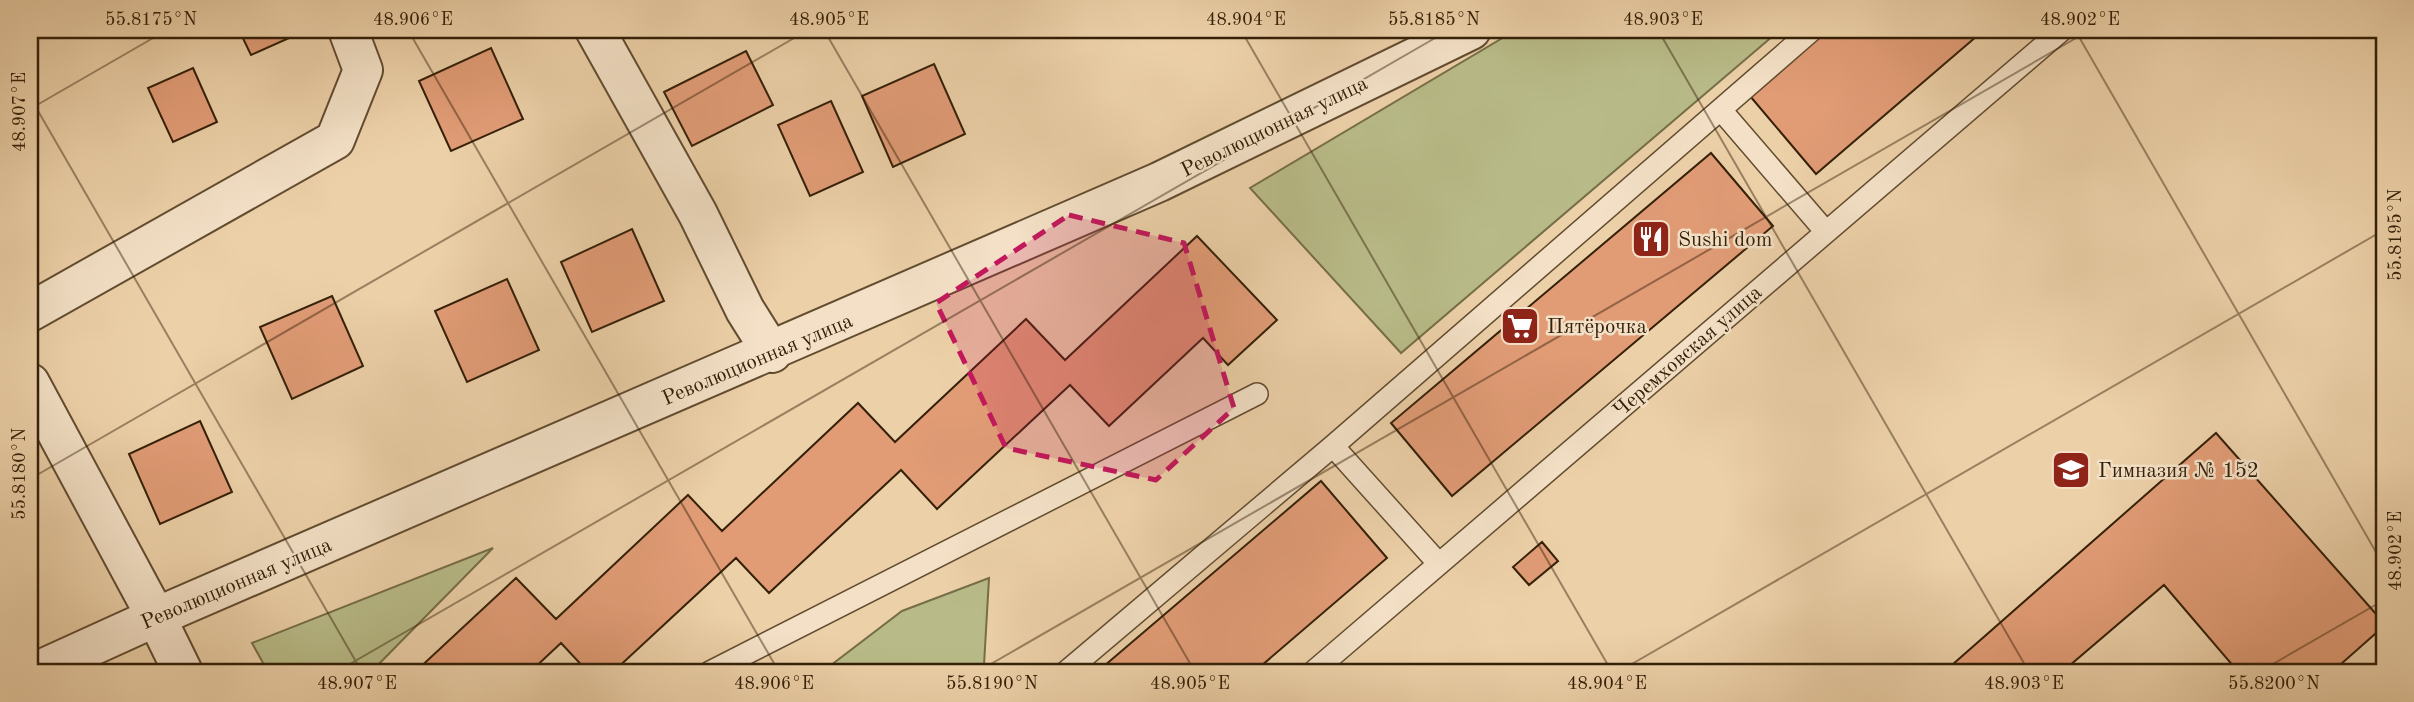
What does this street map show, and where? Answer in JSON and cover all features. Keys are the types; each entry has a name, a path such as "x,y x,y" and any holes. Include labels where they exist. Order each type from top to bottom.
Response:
{"street":[{"path":"30,312 335,140 363,70 348,30"},
{"path":"595,30 698,214 745,310 772,353"},
{"name":"Революционная улица","path":"35,672 1159,182 1471,30"},
{"path":"30,383 183,672"}],"lane":[{"path":"1066,672 1333,446 1812,30"},
{"name":"Черемховская улица","path":"1312,672 2062,30"},
{"path":"1721,110 1826,232"},
{"path":"710,672 1257,394"},
{"path":"1333,446 1439,564"}],"highlighted area":[{"path":"1069,215 1184,243 1234,408 1156,480 1006,448 936,303"}],"green space":[{"path":"1516,30 1780,30 1401,353 1250,188"},
{"path":"493,548 371,672 268,672 252,643"},
{"path":"989,578 984,665 974,672 822,672 902,611"}],"building":[{"path":"239,30 307,30 251,55"},
{"path":"1828,30 1984,30 1816,174 1750,96"},
{"path":"491,48 523,119 451,151 419,81"},
{"path":"746,51 773,105 692,146 664,92"},
{"path":"934,64 965,134 893,167 862,96"},
{"path":"193,68 217,122 173,142 148,88"},
{"path":"831,101 863,172 810,196 778,125"},
{"path":"1711,153 1773,226 1452,496 1391,423"},
{"path":"632,229 664,301 592,332 561,262"},
{"path":"1197,236 1277,320 1228,365 1203,338 1109,426 1070,385 937,509 901,470 769,593 736,558 613,672 588,672 561,643 530,672 415,672 516,578 556,619 688,495 722,531 858,403 895,442 1026,319 1065,360"},
{"path":"507,279 539,350 467,382 435,311"},
{"path":"332,296 363,366 292,399 260,327"},
{"path":"200,421 232,492 160,524 129,454"},
{"path":"2216,433 2384,623 2384,626 2332,672 2229,672 2235,668 2164,585 2062,672 1944,672"},
{"path":"1321,481 1387,558 1254,672 1097,672"},
{"path":"1542,542 1558,561 1529,585 1513,567"}],"place":[{"name":"Sushi dom","path":"1651,239"},
{"name":"Пятёрочка","path":"1520,326"},
{"name":"Гимназия № 152","path":"2071,470"}]}
